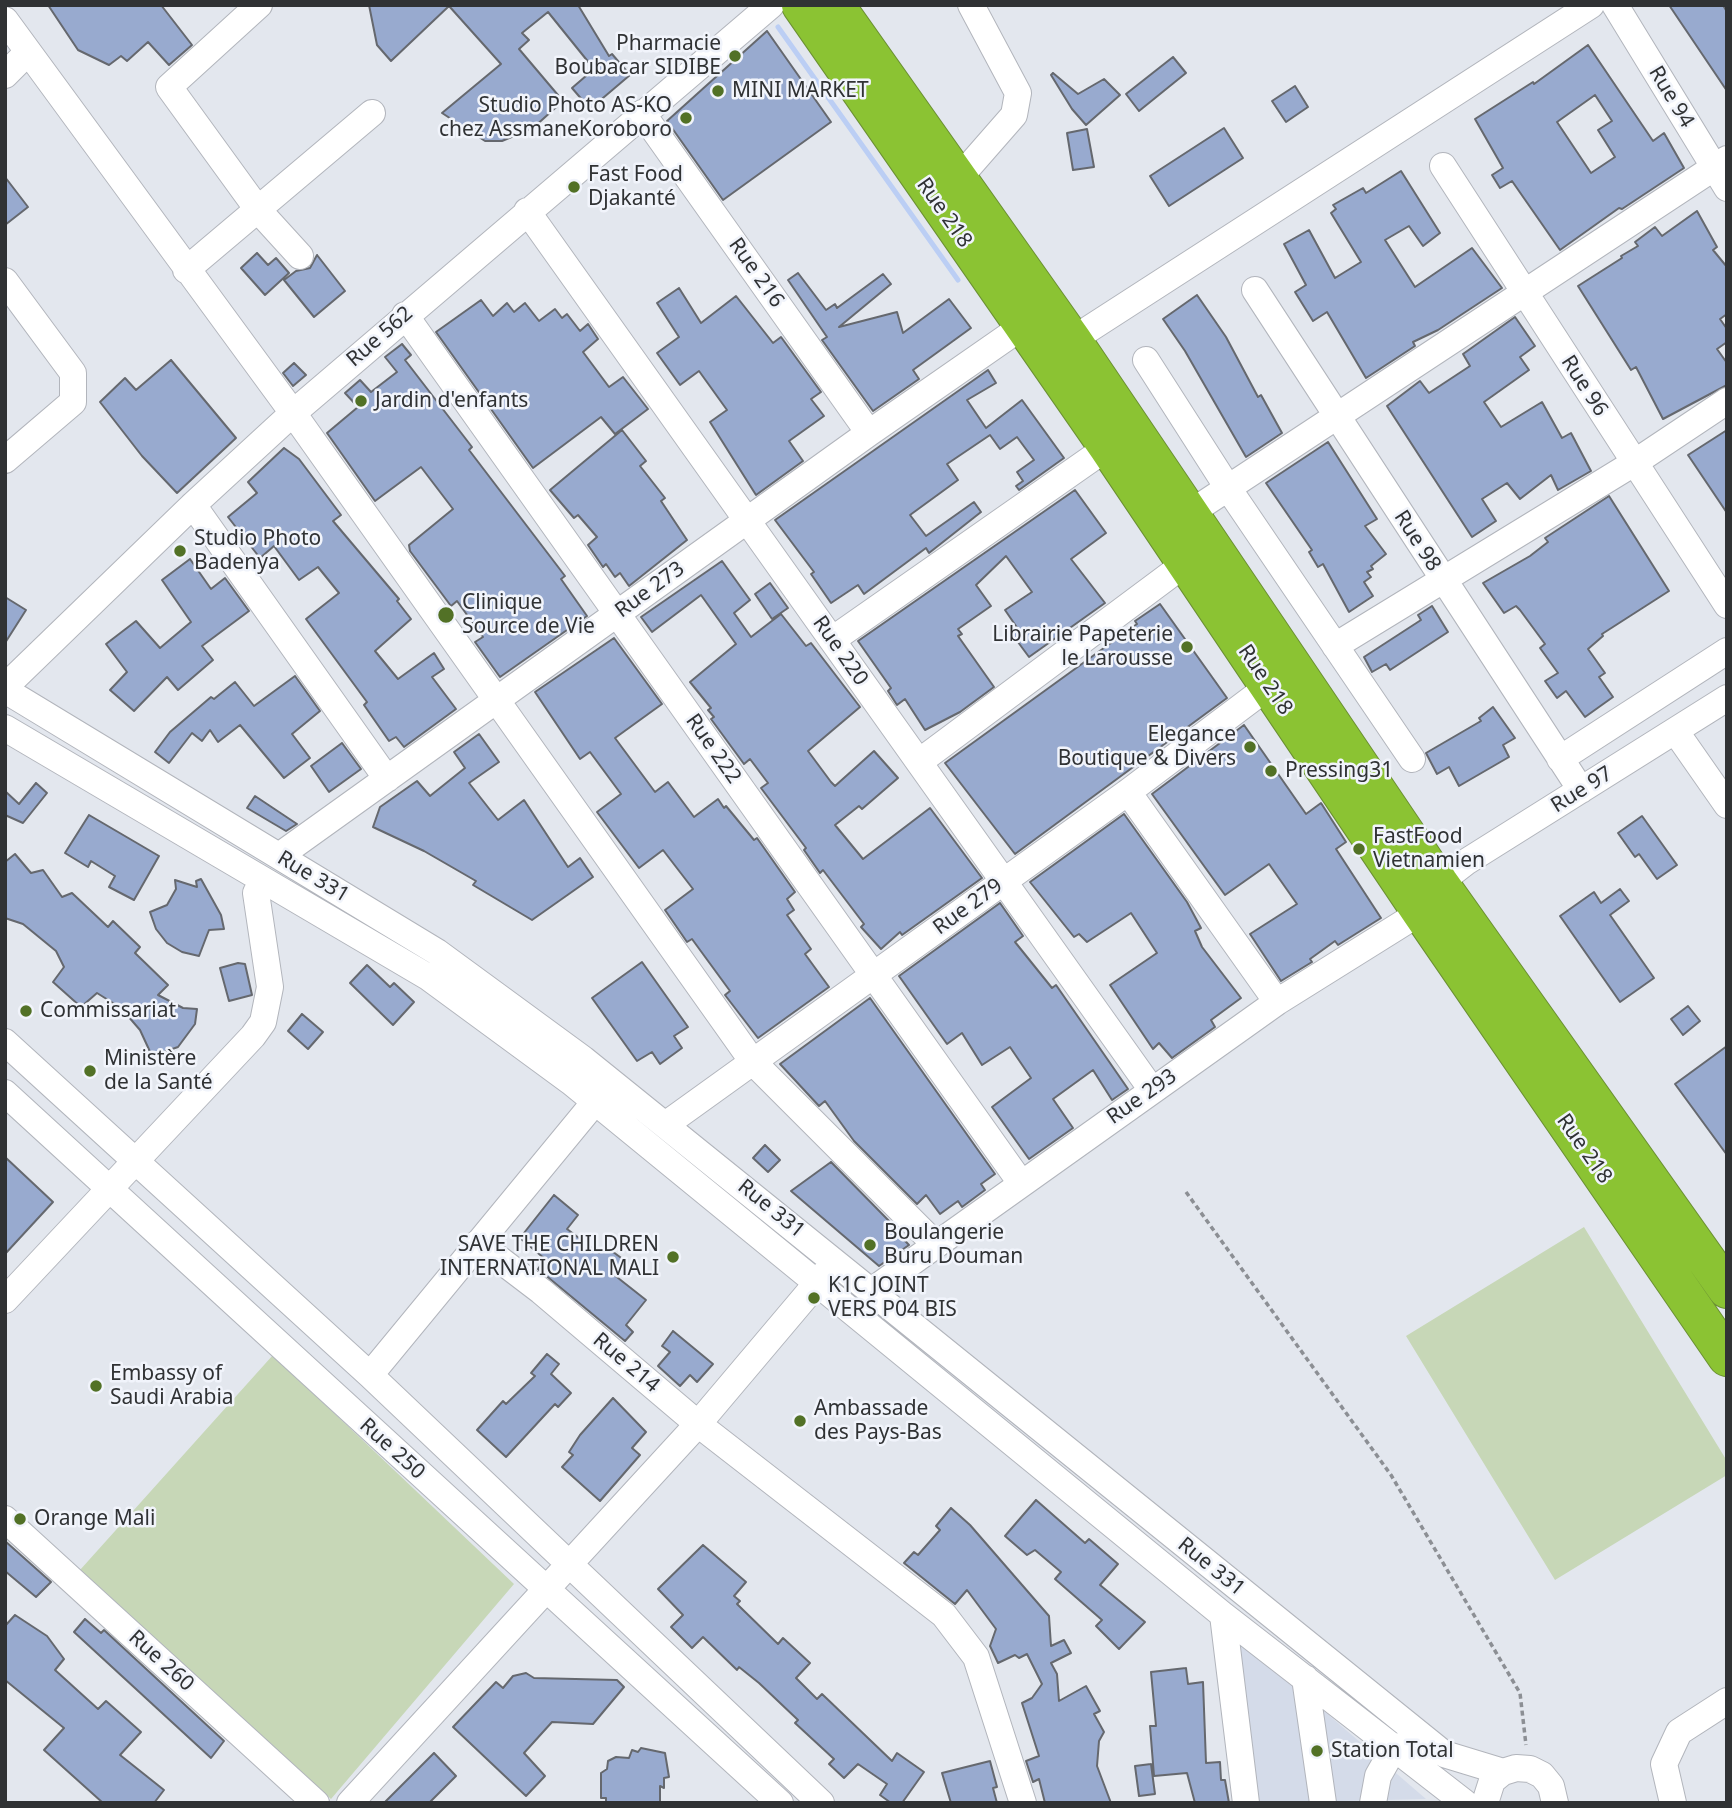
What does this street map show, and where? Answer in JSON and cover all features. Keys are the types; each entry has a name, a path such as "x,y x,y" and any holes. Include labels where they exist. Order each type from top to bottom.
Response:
{"highway":[{"name":"Rue 218","path":"801,5 1108,447 1269,686 1727,1289"},
{"name":"Rue 218","path":"835,5 1072,340 1190,513 1430,897 1727,1357"}],"street":[{"path":"259,5 169,87 259,211 300,256"},
{"name":"Rue 562","path":"5,688 193,505 293,413 771,5"},
{"path":"958,179 1014,115 1018,93 971,5"},
{"path":"1072,340 1591,5"},
{"name":"Rue 94","path":"1615,5 1722,172"},
{"path":"5,20 293,413 753,1062 936,1245"},
{"path":"5,75 27,52"},
{"path":"186,270 372,113"},
{"name":"Rue 216","path":"642,113 869,433"},
{"name":"Rue 96","path":"1443,166 1523,294 1727,605"},
{"path":"1190,513 1523,294 1722,172"},
{"name":"Rue 220","path":"527,211 1152,1090"},
{"path":"5,281 73,373 73,402 5,460"},
{"name":"Rue 98","path":"1255,289 1581,790"},
{"name":"Rue 222","path":"405,315 1021,1183"},
{"name":"Rue 273","path":"279,856 869,433 1023,326"},
{"path":"1146,360 1228,488 1412,759"},
{"path":"1335,646 1634,463 1727,401"},
{"path":"832,640 1108,447"},
{"path":"193,505 387,779"},
{"path":"919,762 1186,564"},
{"path":"1560,759 1727,651"},
{"name":"Rue 279","path":"665,1125 1128,792 1269,686"},
{"name":"Rue 331","path":"5,688 437,952 583,1059 1444,1754 1503,1772 1516,1768 1530,1769 1542,1775 1551,1786 1556,1802"},
{"name":"Rue 97","path":"1430,897 1466,862 1727,698"},
{"name":"Rue 331","path":"5,728 428,977 571,1082 1223,1615 1465,1803"},
{"path":"1676,732 1727,805"},
{"path":"1128,792 1278,1002"},
{"path":"5,1300 253,1036 263,1022 270,987 256,893 263,880"},
{"name":"Rue 293","path":"870,1292 1152,1090 1430,897"},
{"path":"5,1042 370,1375 821,1803"},
{"name":"Rue 250","path":"5,1093 780,1803"},
{"path":"370,1375 594,1103"},
{"name":"Rue 214","path":"478,1243 541,1291 698,1424 775,1481 944,1615 976,1657 1023,1803"},
{"path":"350,1803 698,1424 836,1261"},
{"name":"Rue 260","path":"5,1519 316,1803"},
{"path":"1223,1615 1246,1803"},
{"path":"1305,1678 1323,1803"},
{"path":"1673,1803 1664,1764 1679,1732 1727,1701"},
{"path":"1373,1803 1378,1776 1395,1746"},
{"path":"1485,1803 1492,1781 1503,1772"}],"path":[{"path":"1186,1192 1391,1475 1520,1693 1525,1744 1534,1753"}],"shaded area":[{"path":"1237,1636 1426,1799 1258,1803"}],"green space":[{"path":"1584,1227 1727,1461 1727,1475 1555,1580 1406,1336"},
{"path":"273,1355 514,1584 331,1799 80,1570"}],"building":[{"path":"48,5 161,5 192,45 169,65 148,42 127,61 121,56 109,65 78,50"},
{"path":"369,5 578,5 609,56 612,54 630,75 590,109 572,88 594,69 548,12 522,33 529,40 519,49 563,101 533,128 502,141 485,141 442,113 501,64 449,6 391,61 377,45"},
{"path":"1669,5 1723,5 1727,12 1727,91"},
{"path":"767,31 831,122 723,200 667,121"},
{"path":"1588,45 1653,141 1664,133 1684,168 1622,209 1619,208 1560,250 1512,181 1500,188 1492,175 1503,168 1475,119 1533,82 1534,84","holes":["1595,95 1612,121 1598,130 1615,157 1591,173 1557,122"]},
{"path":"1173,57 1186,73 1139,111 1126,94"},
{"path":"1053,73 1078,94 1104,79 1120,95 1086,125 1072,109 1051,75"},
{"path":"1295,86 1308,107 1286,122 1272,101"},
{"path":"1224,128 1243,158 1169,206 1150,176"},
{"path":"1087,129 1094,167 1073,170 1067,133"},
{"path":"1401,171 1440,233 1423,246 1409,226 1385,240 1415,287 1472,248 1502,288 1438,330 1413,342 1415,346 1366,378 1327,312 1313,321 1295,292 1306,285 1284,244 1309,230 1335,278 1361,262 1331,213 1336,209 1333,205 1363,188 1366,193"},
{"path":"5,177 28,207 5,225"},
{"path":"1697,211 1717,247 1713,250 1727,267 1727,314 1720,319 1727,329 1727,342 1717,349 1727,363 1727,385 1663,419 1636,367 1631,370 1578,286 1638,246 1635,242 1655,227 1662,236"},
{"path":"257,253 268,265 276,258 289,273 265,295 241,268"},
{"path":"317,255 345,291 314,317 284,280 296,271 310,268"},
{"path":"798,273 826,310 835,304 837,308 883,274 891,284 839,327 897,312 903,333 949,299 971,328 913,370 919,379 873,411 822,340 827,337 788,280"},
{"path":"679,288 701,323 736,296 773,343 781,337 821,392 811,399 824,416 789,441 803,461 756,495 710,422 727,410 699,371 680,385 657,353 679,337 657,303"},
{"path":"1197,295 1226,337 1258,397 1261,395 1282,433 1246,457 1185,351 1163,319"},
{"path":"481,300 493,316 507,303 514,312 525,303 539,321 555,309 562,318 567,314 580,331 588,324 598,339 583,352 609,387 623,377 648,409 615,434 601,417 533,468 436,332"},
{"path":"1515,317 1535,346 1520,357 1529,370 1484,402 1501,427 1542,402 1562,438 1571,433 1591,471 1558,490 1551,475 1520,499 1507,483 1482,499 1496,521 1472,537 1387,406 1420,381 1429,393 1470,366 1463,354"},
{"path":"402,344 411,355 405,360 472,447 469,450 565,576 561,579 587,616 500,677 475,642 483,637 457,601 451,606 410,551 409,545 453,509 421,467 375,501 327,433 358,407 345,393 360,380 371,392 397,372 385,357"},
{"path":"171,360 236,438 177,493 142,456 100,402 125,378 136,390"},
{"path":"294,363 306,375 293,386 283,373"},
{"path":"988,370 996,383 967,400 986,428 1022,400 1064,458 1019,490 1016,486 1023,481 1017,472 1034,460 1017,437 1000,449 990,435 947,464 958,480 910,515 926,536 974,502 981,512 929,553 926,548 864,594 858,585 831,603 811,574 814,572 775,520"},
{"path":"622,430 646,461 640,466 665,498 661,501 687,540 629,586 620,573 615,577 606,564 603,567 588,545 597,537 578,515 574,518 550,490"},
{"path":"1727,430 1727,513 1688,455"},
{"path":"1328,442 1377,519 1365,526 1386,554 1367,572 1371,577 1364,582 1373,596 1349,612 1323,564 1318,567 1309,552 1312,550 1266,483"},
{"path":"284,448 299,459 341,515 333,521 399,599 397,601 411,619 375,651 398,679 434,653 444,669 432,677 456,709 404,747 396,737 389,741 364,705 367,702 306,619 339,593 318,567 299,580 274,546 260,558 228,517 257,493 248,482"},
{"path":"1075,490 1106,533 1071,559 1105,603 1029,657 1012,634 1018,629 1005,610 1032,592 1006,556 976,585 991,606 958,629 962,634 958,636 994,687 960,712 925,730 905,699 897,705 888,691 891,688 858,641"},
{"path":"1609,496 1669,591 1602,634 1588,649 1605,673 1599,677 1613,697 1585,717 1566,691 1557,698 1545,681 1558,673 1540,648 1545,644 1520,610 1516,606 1504,613 1483,583 1530,556 1548,542 1545,538"},
{"path":"190,559 211,589 225,578 249,611 202,646 213,660 178,690 167,677 134,711 110,690 127,672 106,644 136,621 160,648 191,622 162,580"},
{"path":"722,561 750,600 734,613 751,637 781,614 806,646 811,643 860,707 808,751 831,782 835,786 874,751 898,778 862,809 859,806 835,825 863,859 930,808 982,878 902,935 900,932 881,949 861,927 864,924 823,870 820,873 804,850 806,848 761,788 768,783 750,759 744,764 711,719 714,717 708,710 711,708 690,682 736,644 701,595 652,632 641,617"},
{"path":"770,583 788,608 772,619 755,594"},
{"path":"5,597 26,610 5,643"},
{"path":"1160,604 1227,698 1015,854 945,763 1137,624 1135,621"},
{"path":"1432,606 1448,632 1390,670 1386,664 1372,672 1364,657 1421,620 1418,615"},
{"path":"614,638 662,704 615,738 655,792 668,782 694,817 718,799 754,840 757,838 795,892 787,899 794,910 787,915 811,949 805,954 829,987 758,1038 725,995 730,991 692,939 687,942 665,910 693,889 663,850 639,868 597,812 621,794 590,752 580,759 535,692"},
{"path":"295,676 320,711 292,734 310,758 284,778 240,725 218,742 210,730 202,741 192,733 169,763 155,752 170,732 211,697 214,699 235,682 254,706"},
{"path":"1493,707 1515,738 1503,745 1509,757 1459,786 1449,767 1437,774 1426,753 1481,721 1479,718"},
{"path":"1244,725 1306,814 1321,803 1346,842 1336,849 1381,918 1338,945 1335,941 1310,959 1312,962 1281,981 1250,934 1297,904 1269,864 1225,895 1152,794"},
{"path":"479,734 499,762 469,783 498,820 524,800 568,867 580,858 593,877 532,920 473,885 476,881 424,851 373,827 380,807 417,781 430,796 465,768 454,752"},
{"path":"342,743 361,769 329,792 311,766"},
{"path":"36,783 47,793 23,823 5,815 5,791 19,804"},
{"path":"255,796 297,824 286,831 247,808"},
{"path":"1124,814 1187,902 1201,928 1195,931 1202,947 1241,998 1211,1020 1215,1027 1172,1058 1159,1043 1153,1049 1110,985 1157,953 1131,913 1087,942 1079,934 1074,937 1030,882"},
{"path":"89,815 159,856 134,900 109,887 115,876 91,861 88,867 65,853"},
{"path":"1642,816 1677,865 1657,879 1639,854 1635,857 1618,833"},
{"path":"15,854 31,873 43,870 62,897 72,893 108,927 113,921 140,947 135,953 168,985 158,995 183,1008 197,1009 195,1024 178,1047 152,1056 140,1030 121,1008 97,993 81,1007 53,982 64,967 56,951 23,924 5,918 5,862"},
{"path":"201,879 221,915 224,929 209,930 199,956 182,952 167,943 156,929 150,912 167,905 176,889 175,880 197,887 196,881"},
{"path":"1620,889 1629,901 1610,915 1654,978 1620,1002 1560,916 1594,892 1601,903"},
{"path":"1000,903 1023,936 1015,942 1052,988 1056,985 1128,1089 1112,1100 1093,1070 1053,1099 1073,1128 1029,1159 992,1107 1031,1078 1010,1047 982,1065 962,1033 947,1044 899,976"},
{"path":"642,962 688,1027 674,1036 682,1048 660,1064 652,1052 637,1061 592,998"},
{"path":"245,964 252,995 229,1001 220,968"},
{"path":"367,965 390,987 394,983 414,1002 393,1025 350,983"},
{"path":"870,998 995,1174 981,1184 985,1190 962,1207 958,1201 940,1214 926,1195 917,1204 854,1141 825,1101 819,1106 780,1064"},
{"path":"1688,1006 1700,1021 1683,1035 1671,1019"},
{"path":"302,1014 323,1032 308,1049 288,1031"},
{"path":"1727,1046 1727,1155 1675,1084"},
{"path":"765,1145 780,1160 768,1172 753,1158"},
{"path":"5,1157 53,1202 5,1254"},
{"path":"831,1162 909,1245 879,1266 791,1191"},
{"path":"554,1195 578,1215 567,1229 599,1253 605,1246 624,1260 613,1274 646,1300 626,1325 633,1332 625,1341 538,1269 545,1259 520,1238"},
{"path":"673,1331 713,1364 697,1382 690,1375 680,1386 658,1366 670,1352 662,1346"},
{"path":"547,1354 559,1364 551,1374 571,1393 558,1407 555,1404 506,1457 477,1430 503,1401 506,1404 535,1376 531,1373"},
{"path":"613,1398 646,1432 632,1448 640,1455 600,1501 562,1467 573,1455 569,1452 580,1435"},
{"path":"1036,1500 1085,1543 1089,1539 1118,1564 1100,1585 1145,1622 1119,1649 1096,1626 1102,1620 1055,1579 1061,1572 1035,1550 1027,1555 1005,1536"},
{"path":"951,1508 970,1525 1049,1616 1051,1646 1064,1640 1071,1653 1051,1663 1057,1674 1059,1701 1086,1686 1100,1711 1094,1714 1104,1732 1099,1741 1097,1766 1111,1803 1045,1803 1039,1779 1033,1782 1026,1761 1039,1756 1022,1703 1032,1698 1042,1684 1027,1654 1019,1658 1015,1655 998,1663 990,1646 996,1629 967,1590 955,1604 904,1563 914,1552 918,1555 940,1530 936,1526"},
{"path":"5,1541 51,1582 36,1597 5,1571"},
{"path":"703,1545 746,1582 734,1596 740,1601 737,1604 778,1644 783,1638 810,1663 796,1678 817,1699 822,1694 892,1761 897,1753 924,1772 902,1803 891,1803 880,1795 887,1784 858,1764 844,1778 829,1764 834,1759 795,1723 798,1720 759,1683 739,1667 737,1670 703,1637 692,1648 671,1627 683,1615 658,1589"},
{"path":"15,1615 47,1636 64,1659 55,1670 98,1709 106,1701 141,1732 120,1755 164,1790 154,1803 103,1803 44,1750 64,1728 5,1680 5,1626"},
{"path":"85,1619 101,1633 104,1630 224,1741 211,1758 74,1632"},
{"path":"1186,1668 1188,1684 1203,1682 1206,1763 1220,1762 1221,1780 1225,1780 1229,1803 1195,1803 1187,1773 1154,1776 1150,1726 1156,1726 1151,1672"},
{"path":"526,1673 534,1678 617,1680 624,1687 593,1724 552,1722 524,1753 545,1776 526,1796 453,1727 496,1682 503,1688 513,1676"},
{"path":"641,1748 665,1753 669,1777 664,1778 664,1788 660,1786 660,1803 606,1803 606,1798 601,1798 601,1773 607,1769 608,1761 616,1757 629,1758 632,1750 638,1752"},
{"path":"434,1753 456,1776 429,1803 384,1803"},
{"path":"990,1761 997,1787 993,1788 997,1803 951,1803 942,1773"},
{"path":"1151,1764 1155,1794 1139,1796 1135,1766"}],"waterway":[{"path":"778,27 958,280"}],"place":[{"name":"Pharmacie Boubacar SIDIBE","path":"735,56"},
{"name":"MINI MARKET","path":"718,91"},
{"name":"Studio Photo AS-KO chez AssmaneKoroboro","path":"686,118"},
{"name":"Fast Food Djakanté","path":"574,187"},
{"name":"Jardin d'enfants","path":"361,401"},
{"name":"Studio Photo Badenya","path":"180,551"},
{"name":"Clinique Source de Vie","path":"446,615"},
{"name":"Librairie Papeterie le Larousse","path":"1187,647"},
{"name":"Elegance Boutique & Divers","path":"1250,747"},
{"name":"Pressing31","path":"1271,771"},
{"name":"FastFood Vietnamien","path":"1359,849"},
{"name":"Commissariat","path":"26,1011"},
{"name":"Ministère de la Santé","path":"90,1071"},
{"name":"Boulangerie Buru Douman","path":"870,1245"},
{"name":"SAVE THE CHILDREN INTERNATIONAL MALI","path":"673,1257"},
{"name":"K1C JOINT VERS P04 BIS","path":"814,1298"},
{"name":"Embassy of Saudi Arabia","path":"96,1386"},
{"name":"Ambassade des Pays-Bas","path":"800,1421"},
{"name":"Orange Mali","path":"20,1519"},
{"name":"Station Total","path":"1317,1751"}]}
